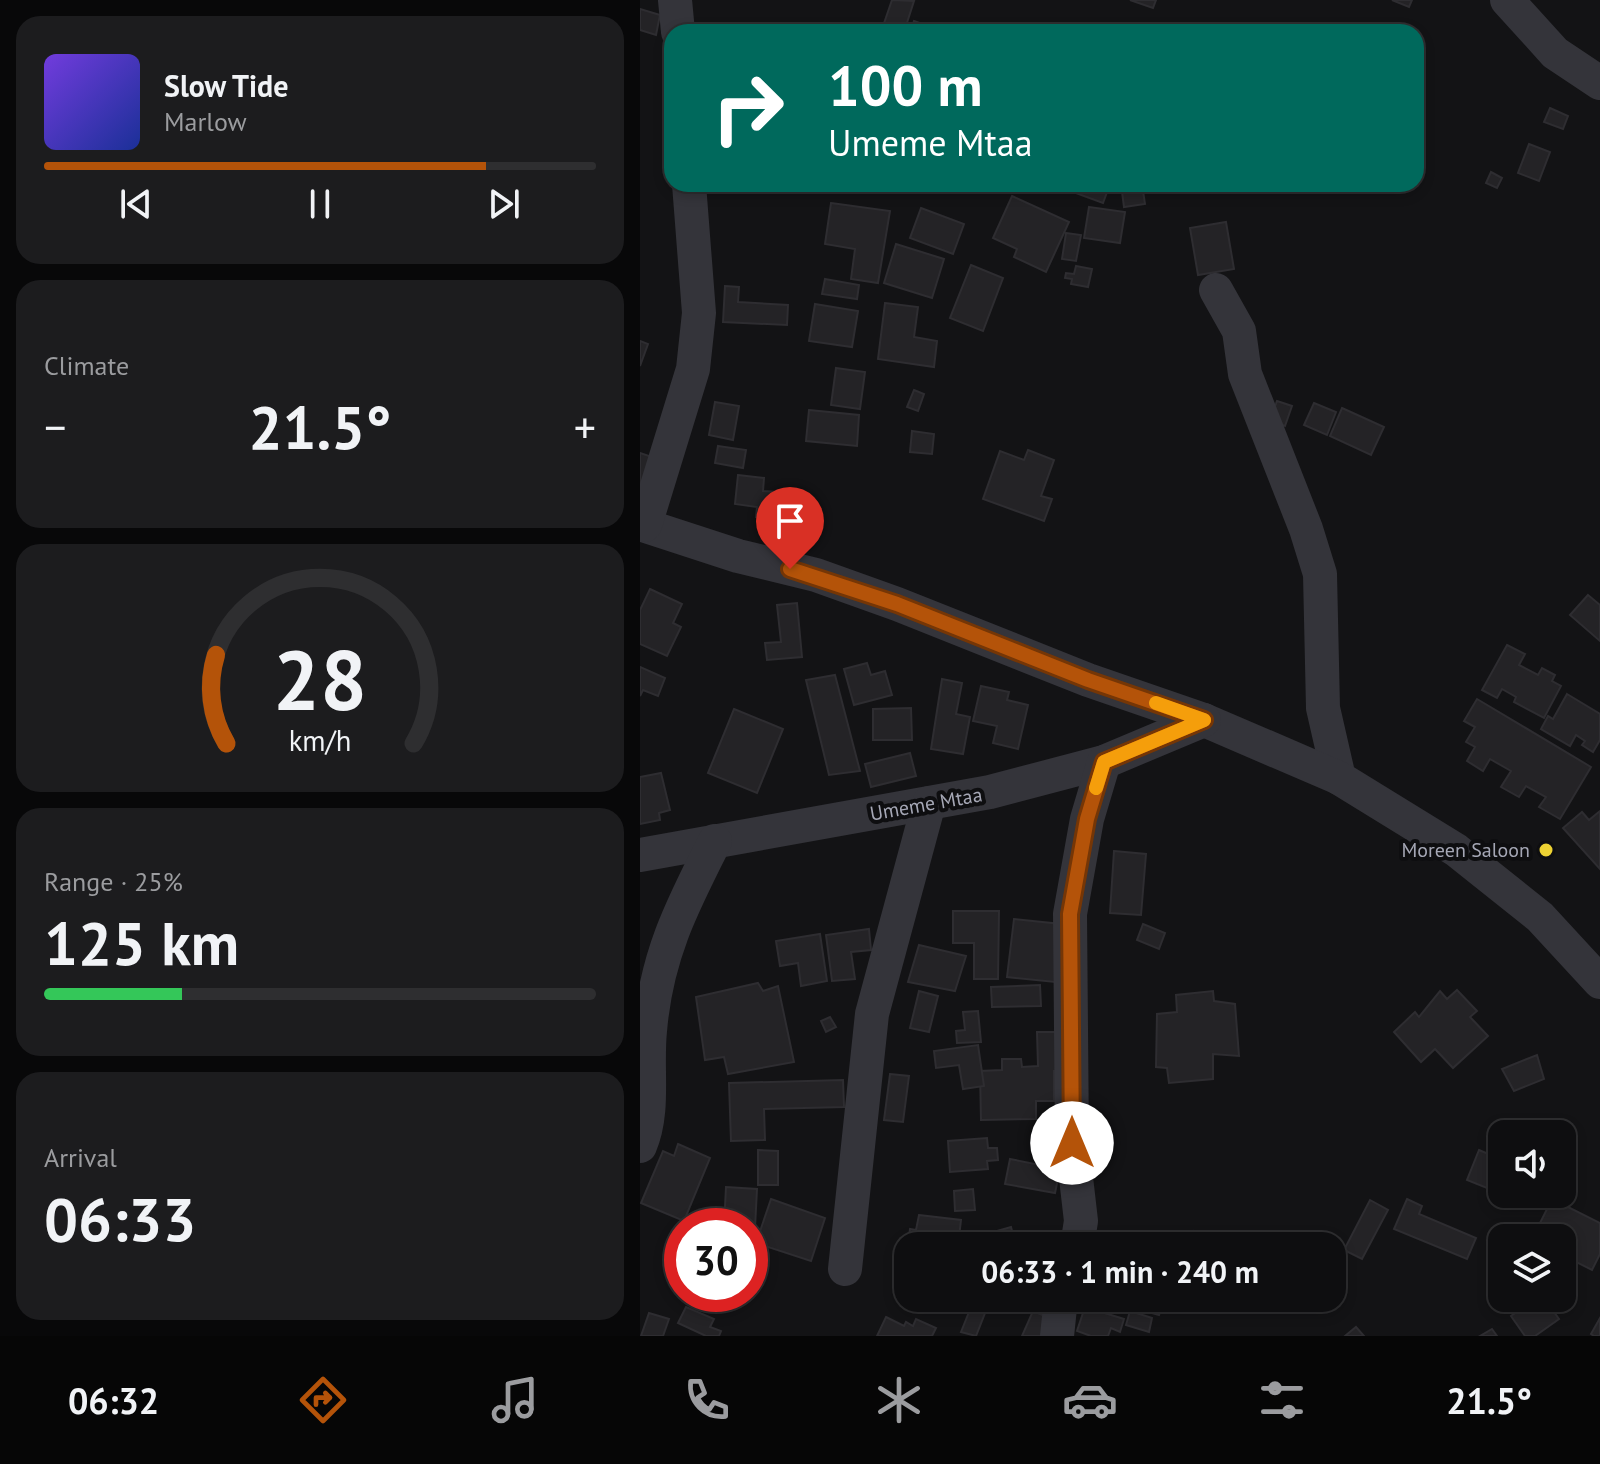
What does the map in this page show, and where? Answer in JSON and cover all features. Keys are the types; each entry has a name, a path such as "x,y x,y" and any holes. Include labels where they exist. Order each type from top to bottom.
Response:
{"street":[{"path":"675,0 677,24"},
{"path":"1507,0 1555,53 1600,83"},
{"path":"690,192 699,313 693,369 643,524 738,556 816,575 1088,680 1204,720 1339,778 1456,850 1540,917 1600,982"},
{"path":"1216,290 1239,331 1245,374 1320,574 1323,708 1339,778"},
{"name":"Umeme Mtaa","path":"640,855 990,792 1104,762 1204,720"},
{"path":"1079,1232 1081,1221 1072,1143 1070,914 1087,819 1104,762"},
{"path":"845,1269 872,1014 929,803"},
{"path":"640,1146 647,1129 650,1030 658,974 671,927 715,841"},
{"path":"1057,1336 1060,1312"}],"building":[{"path":"892,0 914,1 907,24 884,24"},
{"path":"1130,0 1156,0 1153,8"},
{"path":"1392,0 1412,0 1409,7"},
{"path":"640,9 660,15 656,35 640,30"},
{"path":"1550,108 1568,116 1563,129 1544,122"},
{"path":"1529,144 1550,152 1539,181 1518,173"},
{"path":"1491,172 1502,178 1497,188 1486,183"},
{"path":"1073,192 1107,192 1103,203"},
{"path":"1122,192 1143,192 1145,204 1124,207"},
{"path":"1012,196 1069,222 1046,272 1014,257 1017,249 993,238"},
{"path":"831,203 890,211 878,283 851,279 855,249 825,244"},
{"path":"1089,207 1125,212 1120,243 1084,238"},
{"path":"921,208 964,224 953,254 910,238"},
{"path":"1226,222 1234,269 1198,275 1190,228"},
{"path":"1066,233 1081,235 1076,261 1062,259"},
{"path":"896,244 944,259 932,298 884,283"},
{"path":"971,265 1003,278 983,331 950,318"},
{"path":"1076,266 1092,269 1088,287 1071,284 1072,279 1065,278 1066,273 1074,274"},
{"path":"825,279 859,285 857,299 822,294"},
{"path":"725,286 739,287 738,302 788,305 787,325 723,322"},
{"path":"885,303 918,307 914,337 937,341 934,367 878,359"},
{"path":"815,304 858,311 852,347 809,341"},
{"path":"640,341 648,344 640,366"},
{"path":"836,368 865,372 860,409 831,405"},
{"path":"914,390 924,394 918,411 907,407"},
{"path":"1277,401 1292,406 1285,426 1270,420"},
{"path":"715,402 739,406 733,440 709,435"},
{"path":"1314,403 1336,412 1327,435 1304,425"},
{"path":"1342,408 1384,427 1371,455 1330,436"},
{"path":"809,410 859,415 857,446 806,441"},
{"path":"912,431 934,434 932,454 910,452"},
{"path":"718,446 746,450 743,468 715,463"},
{"path":"1028,450 1054,460 1041,496 1052,499 1044,521 983,499 1000,451 1024,460"},
{"path":"640,453 655,458 640,485"},
{"path":"738,475 764,478 763,491 779,492 776,519 756,517 757,507 735,504"},
{"path":"650,589 682,604 673,623 681,627 667,656 640,644 640,610"},
{"path":"1588,595 1600,605 1600,641 1570,615"},
{"path":"797,603 802,657 767,660 765,643 781,642 777,605"},
{"path":"1507,645 1525,654 1519,665 1538,675 1542,668 1555,675 1552,681 1561,686 1544,718 1514,702 1516,697 1502,689 1497,698 1482,690"},
{"path":"867,663 871,675 885,671 892,695 854,705 844,669"},
{"path":"640,667 665,678 658,696 643,690 640,696"},
{"path":"835,675 860,771 829,775 806,680"},
{"path":"942,679 962,683 956,714 970,717 963,754 931,749"},
{"path":"981,686 1009,692 1007,700 1028,705 1018,749 993,743 997,726 973,721"},
{"path":"1567,694 1600,714 1600,740 1593,752 1582,745 1585,741 1576,735 1570,746 1541,729 1548,716 1553,719"},
{"path":"1477,699 1591,767 1560,819 1539,807 1546,797 1526,786 1519,797 1501,787 1511,771 1490,759 1483,771 1467,761 1475,747 1466,742 1475,727 1464,721"},
{"path":"911,708 912,740 873,740 873,709"},
{"path":"734,709 783,729 757,793 708,773"},
{"path":"910,753 916,776 871,787 865,764"},
{"path":"661,773 670,810 659,813 660,820 640,824 640,777"},
{"path":"1600,811 1600,869 1563,828 1582,812 1589,820"},
{"path":"1114,851 1146,854 1141,915 1110,913"},
{"path":"953,911 999,911 998,979 974,979 974,943 953,943"},
{"path":"1014,919 1061,924 1055,982 1007,977"},
{"path":"1143,924 1165,933 1159,949 1137,940"},
{"path":"869,929 871,950 851,952 855,979 832,981 826,935"},
{"path":"820,934 827,981 801,986 798,963 780,966 776,941"},
{"path":"919,945 966,956 955,991 908,982"},
{"path":"758,983 763,991 778,986 794,1062 728,1074 724,1057 705,1060 696,997"},
{"path":"1040,985 1041,1006 992,1007 991,987"},
{"path":"1457,990 1477,1011 1470,1017 1488,1036 1453,1068 1435,1049 1421,1062 1394,1032 1415,1012 1419,1017 1440,991 1447,999"},
{"path":"919,991 938,996 929,1032 910,1028"},
{"path":"1213,991 1214,1001 1235,1004 1239,1056 1213,1054 1213,1079 1169,1083 1167,1068 1156,1067 1157,1014 1177,1012 1176,995"},
{"path":"978,1011 981,1042 957,1043 956,1031 965,1030 963,1012"},
{"path":"830,1017 836,1027 826,1032 821,1021"},
{"path":"1037,1032 1058,1032 1060,1071 1054,1071 1054,1101 1036,1101 1036,1119 981,1120 980,1071 1002,1070 1002,1059 1021,1059 1022,1067 1038,1066"},
{"path":"978,1045 984,1086 963,1089 959,1065 936,1068 934,1051"},
{"path":"1537,1055 1544,1079 1514,1091 1502,1069"},
{"path":"890,1074 909,1076 903,1122 884,1120"},
{"path":"843,1080 844,1107 764,1109 765,1140 731,1141 729,1083"},
{"path":"987,1138 988,1148 997,1148 998,1160 987,1161 988,1169 950,1172 948,1141"},
{"path":"678,1144 710,1158 689,1208 664,1208 664,1213 641,1203 663,1151 674,1156"},
{"path":"758,1150 778,1151 778,1185 758,1185"},
{"path":"1479,1150 1488,1154 1488,1188 1467,1180"},
{"path":"1010,1159 1060,1169 1055,1193 1005,1184"},
{"path":"726,1187 757,1189 756,1208 725,1208"},
{"path":"973,1189 975,1210 955,1211 954,1191"},
{"path":"771,1199 825,1218 811,1261 768,1247 768,1208"},
{"path":"1407,1199 1422,1206 1419,1214 1476,1238 1467,1259 1394,1229"},
{"path":"1370,1200 1388,1210 1362,1259 1346,1251"},
{"path":"1548,1208 1570,1208 1600,1223 1600,1254 1592,1270 1576,1262 1576,1224 1540,1224"},
{"path":"919,1215 961,1220 960,1232 910,1232 910,1229 916,1230"},
{"path":"1011,1227 1012,1232 994,1232"},
{"path":"684,1312 698,1312 714,1319 710,1327 721,1331 719,1336 706,1336 678,1323"},
{"path":"969,1312 985,1312 976,1336 961,1332"},
{"path":"1033,1312 1052,1319 1044,1336 1022,1336"},
{"path":"1083,1312 1101,1312 1124,1319 1120,1332 1111,1328 1108,1336 1091,1336 1077,1331"},
{"path":"1130,1312 1152,1318 1149,1332 1126,1325"},
{"path":"1517,1312 1554,1312 1559,1319 1535,1336 1525,1336 1511,1316"},
{"path":"649,1313 669,1319 663,1336 641,1336"},
{"path":"886,1317 904,1326 906,1322 913,1326 916,1319 936,1328 932,1336 877,1336"},
{"path":"1600,1318 1600,1336 1594,1336 1591,1334"},
{"path":"1356,1327 1364,1336 1345,1336"},
{"path":"1492,1329 1497,1336 1480,1336"}],"slow traffic":[{"path":"1096,788 1104,762 1204,720 1156,703"}],"place":[{"name":"Moreen Saloon","path":"1546,850"}],"route":[{"path":"790,569 897,604 1088,680 1204,720 1104,762 1087,819 1070,914 1072,1143"}]}
